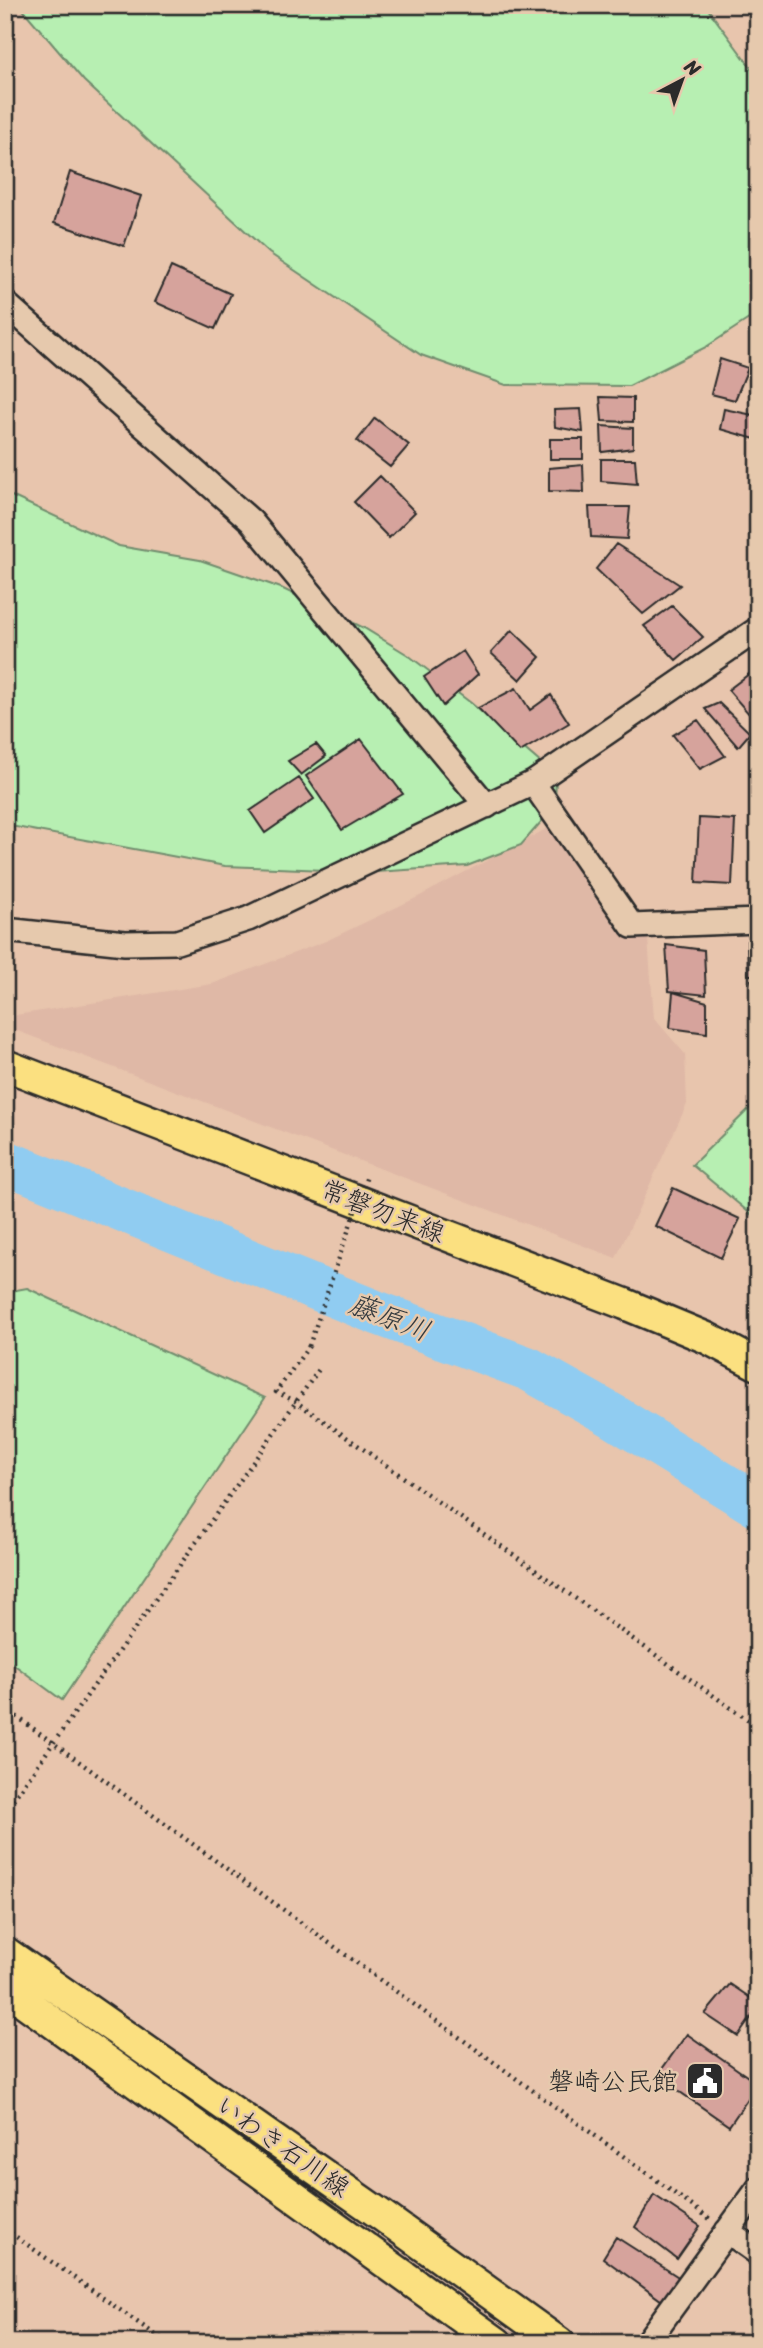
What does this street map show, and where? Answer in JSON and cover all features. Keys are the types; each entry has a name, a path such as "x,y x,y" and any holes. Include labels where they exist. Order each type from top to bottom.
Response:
{"main road":[{"name":"常磐勿来線","path":"5,1065 625,1304 707,1338 758,1365"},
{"name":"いわき石川線","path":"5,1952 559,2343"},
{"name":"いわき石川線","path":"5,1988 497,2343"}],"street":[{"path":"5,303 251,522 487,806"},
{"path":"5,930 125,943 177,942 248,919 533,783 758,629"},
{"path":"533,783 632,926 758,921"},
{"path":"646,2343 758,2189"},
{"path":"727,2231 758,2253"}],"path":[{"path":"367,1176 309,1346 276,1392 295,1401 758,1727"},
{"path":"5,1811 320,1368"},
{"path":"5,1708 727,2231"},
{"path":"5,2229 167,2343"}],"shaded area":[{"path":"548,828 614,925 647,926 654,1018 685,1054 687,1104 616,1258 7,1027 16,1015 212,984 326,941 418,897"}],"green space":[{"path":"19,5 705,5 758,77 758,313 706,347 629,386 506,385 421,355 269,253 84,81"},
{"path":"5,493 119,546 200,560 281,588 364,628 408,655 471,703 556,776 555,806 521,845 467,866 375,872 225,866 5,825"},
{"path":"758,1100 758,1220 692,1165"},
{"path":"27,1288 265,1398 62,1700 5,1658 5,1292"}],"building":[{"path":"70,172 141,196 124,246 54,223"},
{"path":"171,267 231,294 215,329 155,302"},
{"path":"720,359 748,368 735,400 711,394"},
{"path":"600,397 633,398 633,422 602,421"},
{"path":"581,409 583,432 555,427 554,410"},
{"path":"724,409 758,416 755,439 720,429"},
{"path":"375,418 409,445 390,467 357,441"},
{"path":"601,426 633,428 633,448 602,452"},
{"path":"550,439 583,439 583,459 550,459"},
{"path":"601,459 635,459 637,484 601,481"},
{"path":"583,465 584,492 549,491 549,468"},
{"path":"380,476 415,512 389,538 354,502"},
{"path":"589,507 630,507 627,539 591,537"},
{"path":"616,544 680,585 643,614 596,569"},
{"path":"672,606 703,637 676,660 644,626"},
{"path":"512,630 540,657 520,680 491,653"},
{"path":"463,651 478,674 443,706 424,677"},
{"path":"749,674 758,688 757,723 728,690"},
{"path":"516,688 530,710 551,695 569,723 520,752 478,708"},
{"path":"719,703 750,733 738,747 705,709"},
{"path":"698,720 725,756 700,769 673,735"},
{"path":"361,739 403,794 342,830 306,776"},
{"path":"316,744 326,756 301,775 288,761"},
{"path":"299,778 314,799 265,833 250,811"},
{"path":"699,818 735,820 732,885 696,883"},
{"path":"747,941 758,942 758,975 748,975"},
{"path":"666,945 704,950 706,995 669,991"},
{"path":"751,980 758,980 758,1013"},
{"path":"673,992 707,1002 707,1033 670,1028"},
{"path":"673,1188 740,1219 721,1258 655,1226"},
{"path":"730,1984 758,2003 758,2008 738,2036 705,2014"},
{"path":"687,2034 758,2084 729,2126 657,2076"},
{"path":"654,2195 700,2226 677,2259 635,2227"},
{"path":"616,2237 683,2280 665,2303 603,2258"}],"waterway":[{"name":"藤原川","path":"5,1162 375,1312 529,1369 613,1416 758,1506"}],"place":[{"name":"磐崎公民館","path":"705,2081"}]}
